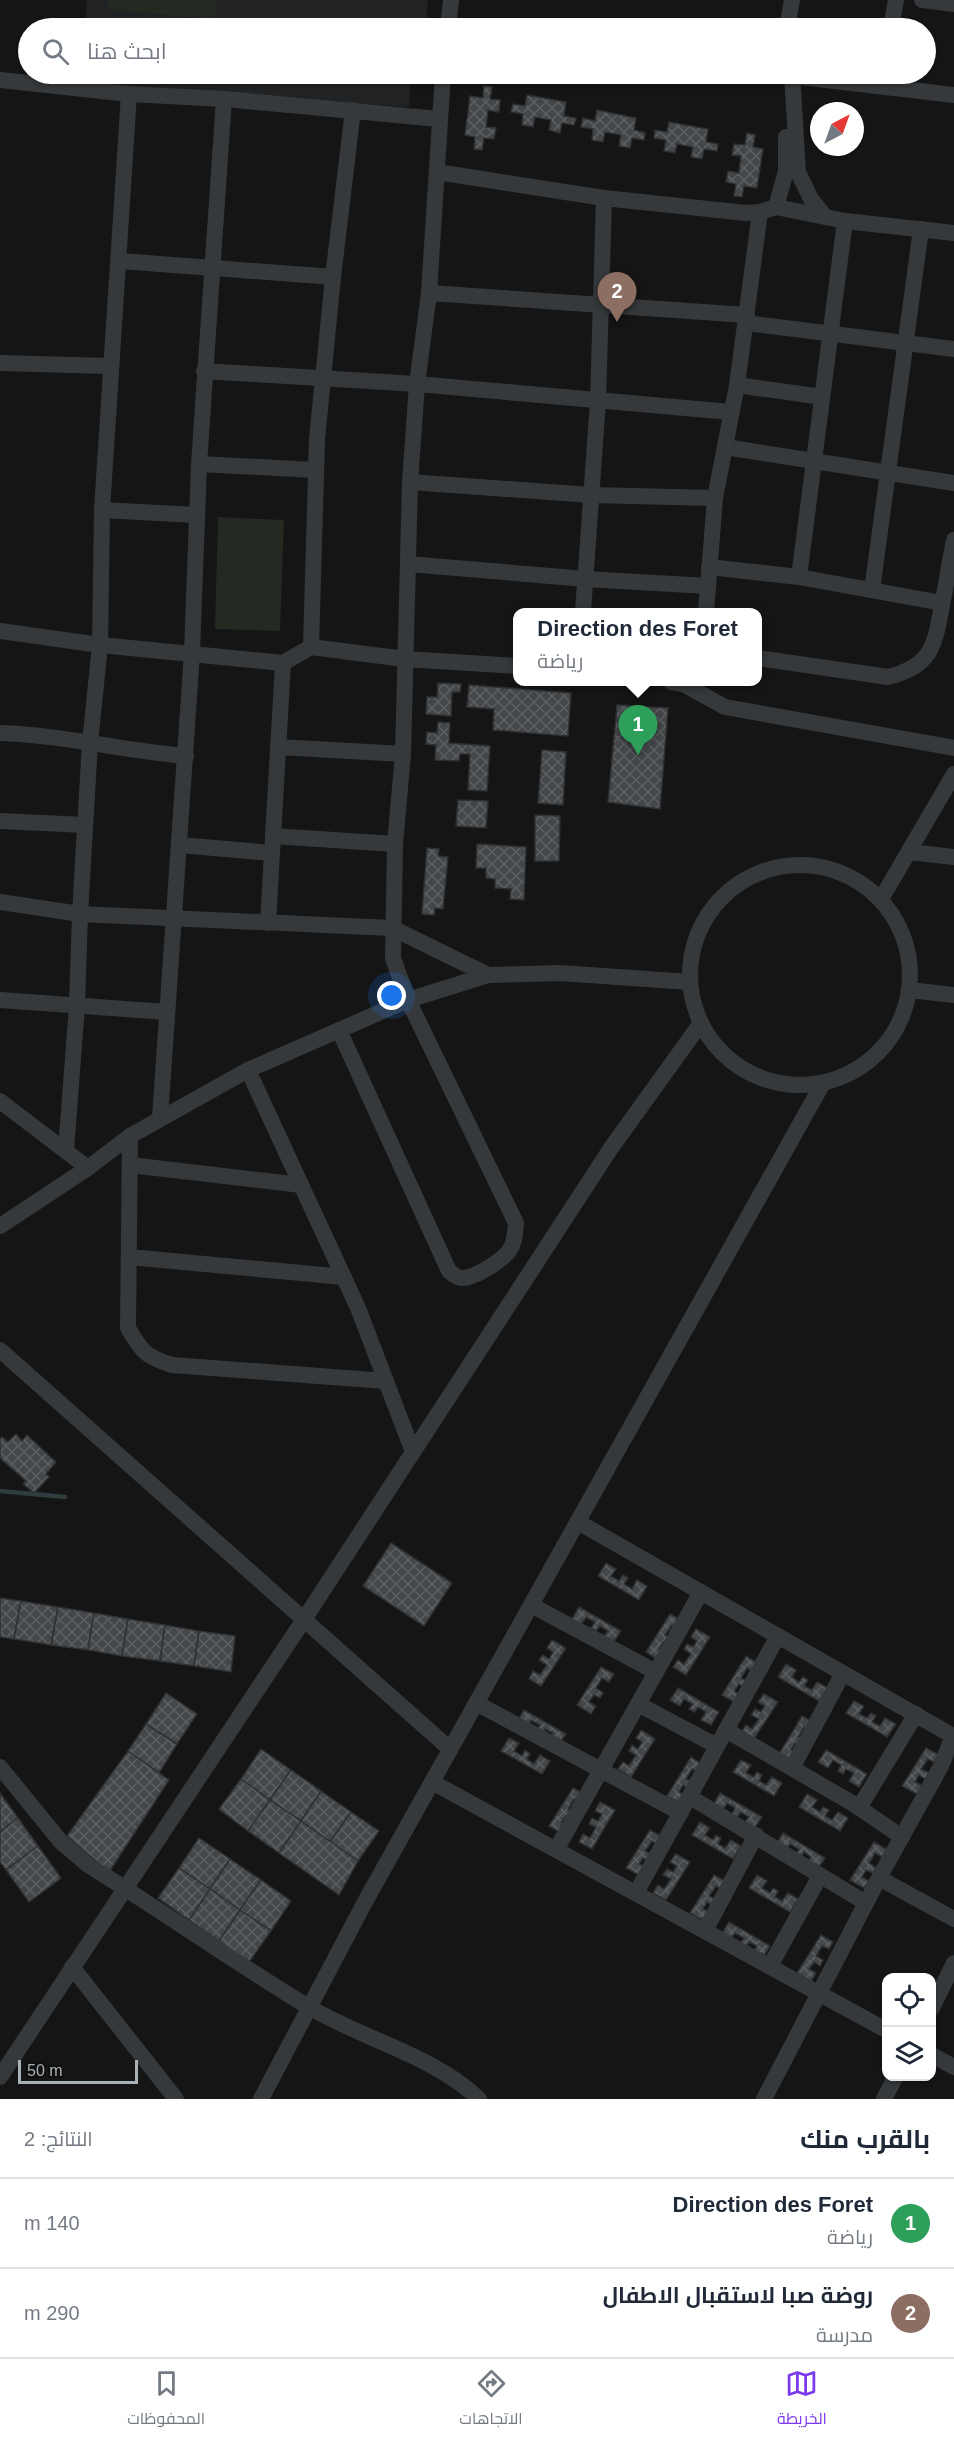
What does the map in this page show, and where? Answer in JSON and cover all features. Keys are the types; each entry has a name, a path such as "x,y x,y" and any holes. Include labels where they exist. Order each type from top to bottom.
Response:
{"street":[{"path":"449,18 450,0"},
{"path":"789,18 792,0"},
{"path":"797,18 800,0"},
{"path":"893,18 896,0"},
{"path":"922,0 954,4"},
{"path":"0,81 18,83"},
{"path":"30,84 439,119"},
{"path":"339,1030 449,1271 457,1278 468,1278 498,1262 510,1250 516,1223 408,1000 393,958 395,844 403,754 410,482 417,384 429,293 442,84"},
{"path":"706,608 715,498 746,319 768,209 786,171 789,84"},
{"path":"790,84 798,172 811,199 824,215"},
{"path":"907,84 954,94"},
{"path":"66,1150 77,1006 90,743 99,645 102,510 110,366 120,261 129,94"},
{"path":"160,1118 186,756 198,464 224,99"},
{"path":"311,647 315,470 322,378 353,110"},
{"path":"437,172 604,198 746,213 768,209 824,215 845,221 954,232"},
{"path":"583,608 598,402 604,198"},
{"path":"799,577 845,221"},
{"path":"872,590 921,229"},
{"path":"120,261 333,277"},
{"path":"429,293 601,304 746,319 954,349"},
{"path":"0,363 110,366"},
{"path":"204,372 417,384 598,402 730,412"},
{"path":"736,386 822,398"},
{"path":"725,447 954,483"},
{"path":"198,464 315,470"},
{"path":"410,482 591,495 715,498"},
{"path":"102,510 196,515"},
{"path":"762,659 888,677 906,673 921,661 935,642 954,540"},
{"path":"408,564 586,579 708,586"},
{"path":"709,567 799,577 942,603"},
{"path":"0,631 99,645 283,663 311,647 405,659 513,666"},
{"path":"268,923 283,663"},
{"path":"700,688 725,707 954,748"},
{"path":"0,733 24,734 186,756"},
{"path":"278,747 403,754"},
{"path":"881,899 954,774"},
{"path":"0,821 85,825"},
{"path":"273,836 395,844"},
{"path":"180,845 272,853"},
{"path":"909,852 954,857"},
{"path":"789,864 822,866 854,878 881,899 900,926 910,958 910,990 900,1023 881,1050 855,1071 823,1083 794,1085 766,1080 739,1067 717,1048 701,1023 693,1003 690,982 692,948 705,917 727,891 756,873 789,864"},
{"path":"0,902 80,914 392,928 488,975"},
{"path":"2,1222 88,1168 130,1136 160,1118 248,1070 408,1000 488,975 560,973 690,982"},
{"path":"910,990 954,995"},
{"path":"0,1000 167,1012"},
{"path":"0,2077 305,1618 611,1148 701,1023"},
{"path":"248,1070 344,1276 413,1452"},
{"path":"261,2099 450,1749 823,1083"},
{"path":"0,1101 88,1168"},
{"path":"130,1136 128,1328 139,1347 153,1359 172,1365 386,1381"},
{"path":"130,1165 301,1185"},
{"path":"129,1257 344,1276"},
{"path":"0,1350 305,1618 450,1749"},
{"path":"578,1522 915,1714 954,1733 941,1766 818,1992 764,2099"},
{"path":"556,1850 701,1592"},
{"path":"531,1605 656,1672"},
{"path":"636,1893 778,1636"},
{"path":"792,1768 843,1673"},
{"path":"476,1703 681,1813"},
{"path":"638,1704 717,1746"},
{"path":"859,1808 915,1714"},
{"path":"726,1730 859,1808 902,1837"},
{"path":"0,1767 62,1842 88,1865 309,2007 438,2070 466,2087 479,2099"},
{"path":"432,1782 882,2028"},
{"path":"690,1797 866,1903"},
{"path":"705,1931 756,1835"},
{"path":"770,1966 820,1876"},
{"path":"879,1878 954,1919"},
{"path":"936,1999 954,1963"},
{"path":"72,1967 176,2099"},
{"path":"936,2057 954,2067"},
{"path":"884,2099 893,2081"}],"shaded area":[{"path":"87,0 428,0 427,18 86,18"},
{"path":"109,0 217,0 215,18 107,9"},
{"path":"81,84 410,84 409,107"},
{"path":"218,517 284,520 280,631 215,629"}],"building":[{"path":"484,86 492,87 490,99 500,100 499,112 488,110 486,127 496,128 494,139 484,138 482,150 474,149 475,137 465,135 470,96 483,98"},
{"path":"527,95 566,102 564,116 576,118 574,125 562,123 560,133 549,130 551,120 535,117 533,127 522,125 523,114 511,112 513,104 525,106"},
{"path":"597,110 636,118 634,130 645,133 644,140 632,138 630,148 619,146 621,135 605,132 603,142 592,140 593,129 581,127 583,118 595,121"},
{"path":"669,122 708,129 706,142 718,144 717,151 704,149 702,159 691,157 693,147 677,144 675,153 664,151 666,140 654,138 655,130 667,132"},
{"path":"747,133 755,135 753,147 763,149 757,188 744,186 742,197 734,196 736,184 726,182 728,171 739,173 741,156 732,155 734,144 745,145"},
{"path":"438,683 461,684 460,692 452,692 451,716 426,714 427,697 437,697"},
{"path":"469,685 571,693 568,736 493,730 494,709 467,707"},
{"path":"617,705 668,708 660,809 608,802"},
{"path":"438,722 450,723 449,743 490,746 487,791 468,790 470,754 460,754 459,761 435,760 436,745 426,744 427,732 437,733"},
{"path":"542,750 566,752 563,805 538,803"},
{"path":"458,800 488,801 486,828 456,826"},
{"path":"535,815 560,816 559,861 535,861"},
{"path":"477,844 526,847 524,900 510,899 511,889 495,888 495,879 486,878 486,868 476,868"},
{"path":"427,848 439,849 438,856 448,857 443,909 435,908 434,915 422,914"},
{"path":"16,1434 22,1441 27,1435 56,1462 46,1474 49,1477 34,1493 23,1484 26,1481 0,1458 0,1439 2,1437 8,1442"},
{"path":"391,1543 452,1583 424,1626 363,1586"},
{"path":"606,1563 616,1569 611,1576 619,1581 623,1575 628,1578 624,1584 632,1589 637,1580 647,1586 639,1600 598,1576"},
{"path":"0,1598 21,1601 14,1639 0,1637"},
{"path":"21,1601 58,1607 51,1645 14,1639"},
{"path":"58,1607 94,1613 88,1650 51,1645"},
{"path":"579,1607 621,1631 612,1644 602,1639 608,1631 600,1626 596,1631 591,1628 595,1622 586,1617 581,1625 572,1619"},
{"path":"94,1613 128,1619 122,1656 88,1650"},
{"path":"670,1614 683,1621 678,1629 672,1625 665,1635 672,1640 669,1645 663,1642 659,1649 665,1653 660,1661 646,1652"},
{"path":"128,1619 165,1625 160,1661 122,1656"},
{"path":"165,1625 199,1631 194,1666 160,1661"},
{"path":"696,1629 710,1637 686,1675 673,1667 678,1660 684,1664 691,1654 684,1649 687,1644 693,1647 697,1641 691,1637"},
{"path":"199,1631 235,1636 231,1672 194,1666"},
{"path":"552,1640 566,1648 541,1686 529,1679 533,1671 540,1675 547,1665 539,1660 543,1655 549,1659 553,1652 547,1648"},
{"path":"746,1656 759,1664 754,1671 747,1668 741,1678 748,1682 745,1688 739,1684 734,1691 741,1695 736,1703 722,1695"},
{"path":"786,1664 796,1670 792,1677 799,1682 803,1677 808,1680 804,1686 812,1690 817,1682 828,1688 819,1701 778,1677"},
{"path":"601,1667 614,1674 609,1682 602,1678 596,1688 603,1693 600,1698 594,1695 589,1702 596,1706 591,1714 577,1705"},
{"path":"678,1688 719,1712 711,1725 701,1720 706,1712 698,1707 695,1712 689,1709 693,1704 684,1699 680,1706 670,1700"},
{"path":"166,1693 197,1714 177,1744 146,1724"},
{"path":"764,1694 778,1702 753,1740 741,1733 746,1725 752,1729 759,1719 751,1715 755,1709 761,1712 765,1706 758,1702"},
{"path":"854,1701 864,1706 859,1714 867,1718 871,1713 876,1716 872,1722 880,1726 885,1718 896,1724 887,1737 846,1713"},
{"path":"524,1710 566,1734 557,1747 548,1741 553,1733 545,1729 541,1734 536,1731 540,1725 531,1720 526,1728 517,1722"},
{"path":"802,1716 815,1723 811,1730 804,1727 798,1737 805,1741 801,1747 795,1743 791,1750 798,1754 793,1762 779,1754"},
{"path":"146,1724 177,1744 159,1773 128,1751"},
{"path":"641,1730 655,1739 631,1777 618,1769 623,1762 629,1766 636,1755 629,1751 632,1745 638,1749 642,1742 636,1738"},
{"path":"509,1738 519,1743 514,1751 522,1756 525,1750 530,1754 527,1759 534,1764 540,1755 550,1761 542,1774 501,1751"},
{"path":"926,1748 939,1755 934,1762 928,1759 921,1769 929,1773 925,1779 919,1775 915,1782 922,1786 917,1794 902,1786"},
{"path":"261,1749 291,1770 270,1800 241,1779"},
{"path":"826,1750 867,1774 859,1787 849,1781 854,1773 846,1769 843,1774 838,1771 841,1765 833,1760 828,1768 818,1762"},
{"path":"128,1751 169,1780 109,1872 67,1836"},
{"path":"691,1757 703,1765 699,1772 692,1769 686,1779 693,1783 689,1789 683,1785 679,1792 686,1796 681,1804 667,1796"},
{"path":"741,1760 751,1765 746,1773 754,1777 757,1772 762,1775 759,1781 766,1785 772,1777 782,1783 774,1796 733,1772"},
{"path":"291,1770 321,1791 301,1821 270,1800"},
{"path":"241,1779 270,1800 248,1831 219,1809"},
{"path":"573,1788 586,1795 581,1803 574,1799 568,1809 575,1813 572,1819 566,1816 561,1822 568,1826 563,1834 549,1826"},
{"path":"321,1791 351,1812 330,1842 301,1821"},
{"path":"0,1793 18,1818 0,1832"},
{"path":"720,1793 762,1817 753,1830 743,1825 749,1817 741,1812 737,1817 732,1814 735,1808 727,1803 722,1811 713,1805"},
{"path":"807,1794 817,1800 812,1807 820,1812 823,1807 829,1810 825,1816 832,1820 838,1812 848,1818 840,1831 799,1807"},
{"path":"270,1800 301,1821 279,1853 248,1831"},
{"path":"600,1802 615,1810 592,1849 579,1842 583,1834 590,1838 596,1827 589,1824 592,1818 598,1821 602,1814 595,1811"},
{"path":"351,1812 379,1831 358,1861 330,1842"},
{"path":"18,1818 38,1846 6,1870 0,1862 0,1832"},
{"path":"301,1821 358,1861 339,1895 279,1853"},
{"path":"700,1822 710,1828 705,1835 713,1840 716,1835 721,1838 718,1844 725,1848 731,1840 741,1846 733,1859 692,1835"},
{"path":"650,1830 663,1837 658,1845 652,1841 645,1851 653,1855 649,1861 643,1858 639,1864 646,1868 641,1876 626,1868"},
{"path":"783,1833 825,1858 816,1871 806,1865 811,1857 804,1852 800,1858 795,1855 799,1849 790,1844 785,1851 775,1846"},
{"path":"199,1838 230,1859 210,1889 179,1868"},
{"path":"874,1842 886,1849 882,1857 875,1853 869,1863 876,1868 873,1873 866,1870 862,1877 869,1881 864,1888 850,1880"},
{"path":"38,1846 61,1878 29,1902 6,1870"},
{"path":"676,1854 690,1862 666,1900 653,1893 658,1885 664,1889 671,1879 663,1875 667,1869 673,1872 677,1866 670,1862"},
{"path":"230,1859 261,1880 240,1910 210,1889"},
{"path":"179,1868 210,1889 189,1920 158,1898"},
{"path":"714,1875 727,1882 723,1890 716,1886 709,1896 717,1900 713,1906 707,1902 703,1909 710,1913 705,1921 690,1913"},
{"path":"757,1875 767,1881 762,1888 770,1893 773,1888 778,1891 775,1897 782,1901 788,1893 798,1899 790,1912 749,1888"},
{"path":"261,1880 291,1901 271,1931 240,1910"},
{"path":"210,1889 240,1910 219,1941 189,1920"},
{"path":"240,1910 271,1931 249,1962 219,1941"},
{"path":"729,1922 770,1946 761,1960 752,1954 757,1946 749,1942 746,1947 740,1944 744,1938 735,1933 730,1940 721,1935"},
{"path":"821,1935 833,1942 829,1949 822,1946 816,1956 823,1960 820,1966 814,1962 809,1969 816,1973 811,1981 797,1973"}],"waterway":[{"path":"0,1491 65,1497"}],"place":[{"name":"روضة صبا لاستقبال الاطفال","path":"617,322"},
{"name":"Direction des Foret","path":"638,755"}]}
